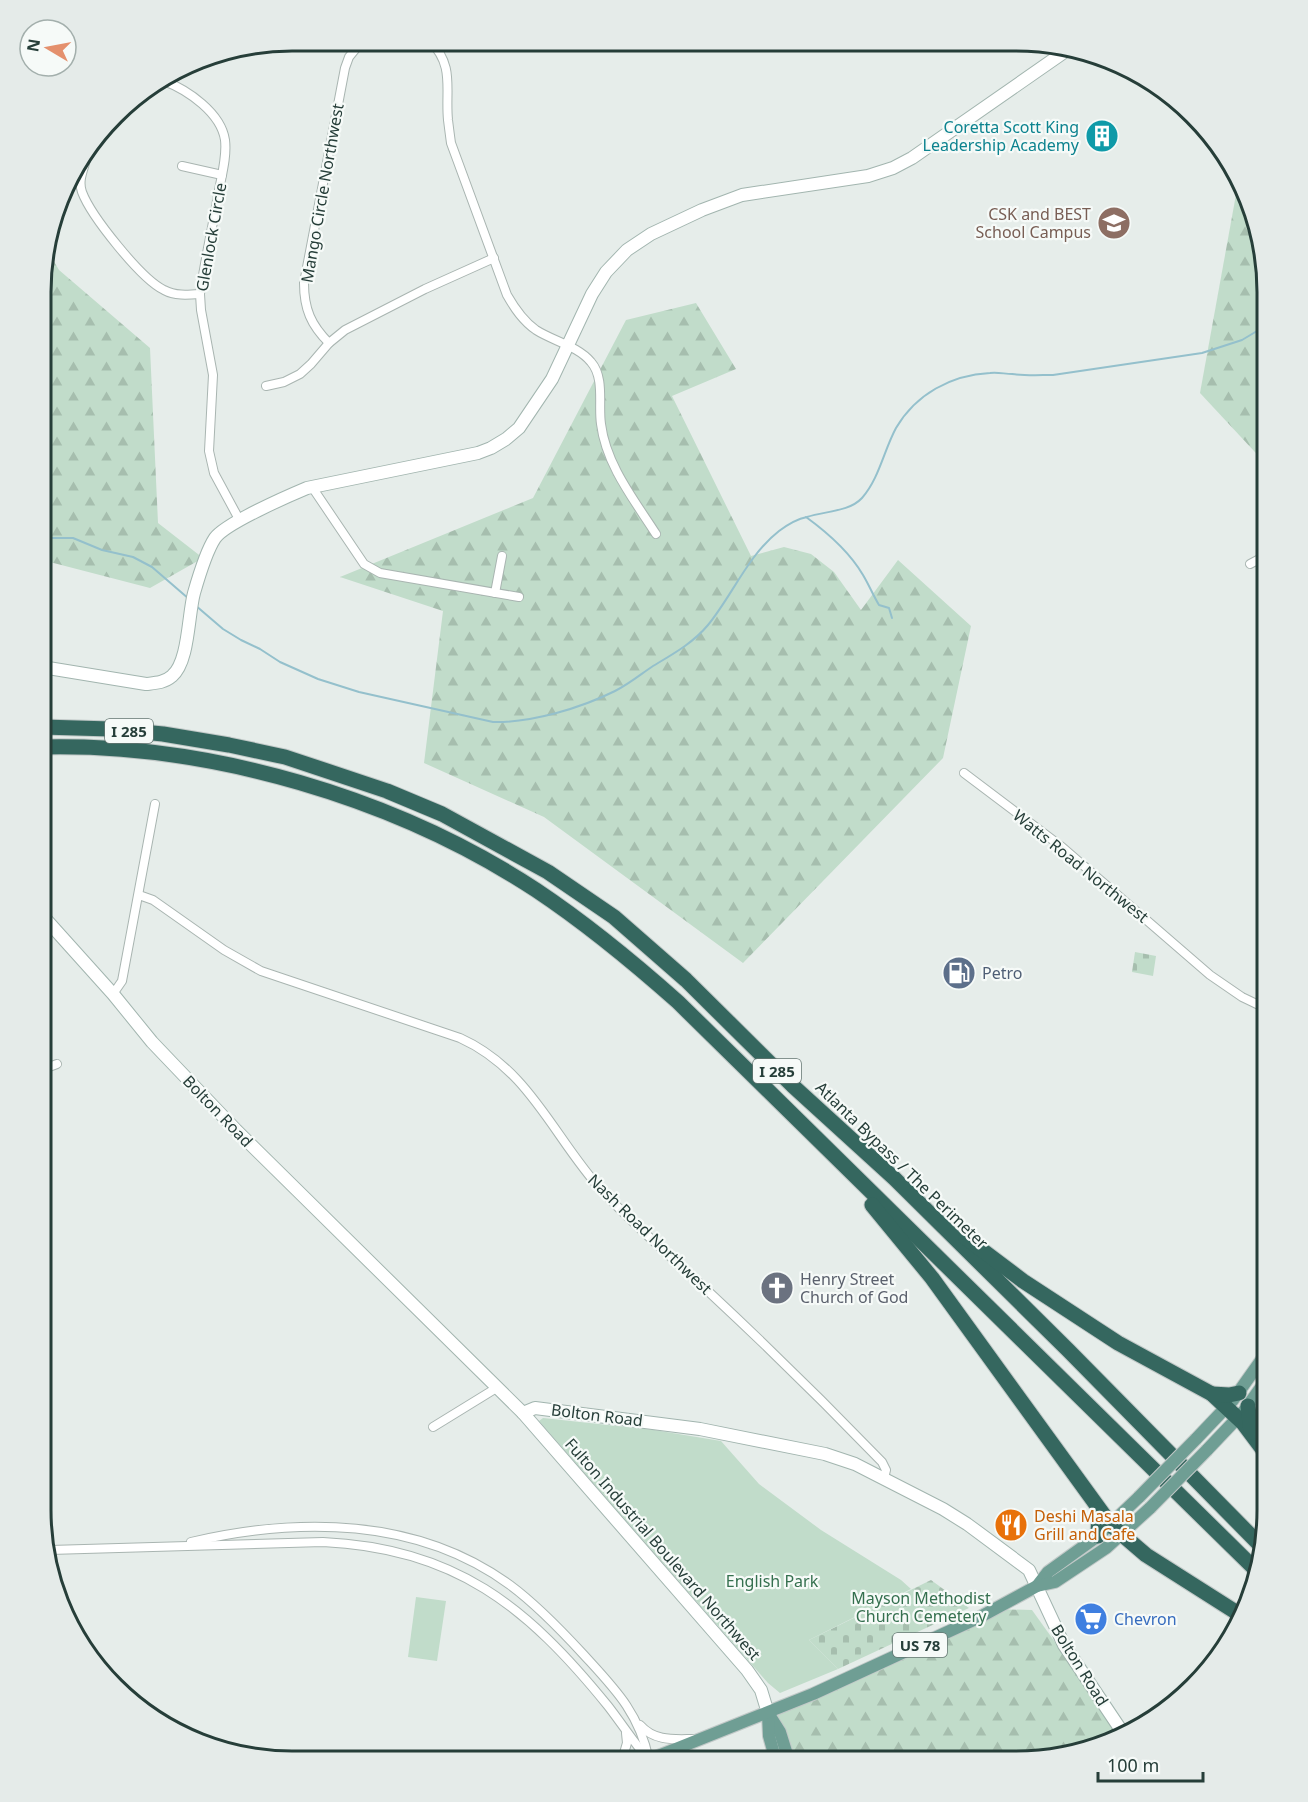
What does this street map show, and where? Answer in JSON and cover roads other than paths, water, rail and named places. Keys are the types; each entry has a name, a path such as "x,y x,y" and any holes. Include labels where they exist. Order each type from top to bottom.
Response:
{"highway":[{"path":"51,725 59,727"},
{"name":"Atlanta Bypass / The Perimeter","path":"51,727 163,734 285,757 387,791 476,832 548,872 614,917 686,980 792,1086 894,1178 1255,1540"},
{"name":"I 285","path":"51,747 176,757 283,778 392,815 461,847 536,890 629,958 678,1002 1250,1565"},
{"path":"51,752 78,748"},
{"path":"820,1142 932,1278 1099,1510 1116,1530 1146,1555 1234,1611"},
{"path":"894,1178 971,1242 1023,1281 1118,1343 1238,1410 1257,1442"},
{"path":"1212,1394 1239,1393"},
{"path":"1098,1536 1099,1510"}],"main road":[{"name":"US 78","path":"1238,1410 1239,1393 1257,1367"},
{"name":"US 78","path":"1038,1586 1048,1572 1098,1536 1116,1530 1150,1508 1207,1450 1257,1390"},
{"name":"US 78","path":"671,1751 768,1713 1000,1608 1038,1586 1055,1582 1089,1560 1116,1530 1139,1497 1196,1439 1238,1410"},
{"name":"Fulton Industrial Boulevard Northwest","path":"768,1713 774,1751"},
{"name":"Fulton Industrial Boulevard Northwest","path":"768,1713 780,1732 786,1751"}],"street":[{"name":"Mango Circle Northwest","path":"329,343 316,330 308,316 304,300 304,283 345,68 354,51"},
{"path":"438,51 448,75 448,120 451,143 507,295 519,315 537,330 568,345 592,362 599,385 604,439 615,469 656,534"},
{"path":"51,668 146,684 159,683 172,676 180,664 194,594 212,543 223,530 289,495 312,487 444,461 491,448 519,428 552,379 592,294 606,272 627,250 651,234 702,210 742,195 868,176 893,168 912,158 1059,55"},
{"name":"Glenlock Circle","path":"170,84 187,93 208,109 219,124 225,138 222,175 200,294 213,375 209,451 214,473 240,521"},
{"path":"182,166 222,175"},
{"path":"83,172 80,181 82,192 103,224 142,274 153,284 171,294 200,294"},
{"path":"266,386 284,382 300,374 329,343 345,330 425,289 494,258"},
{"path":"312,487 364,564 371,569 380,573 519,597"},
{"path":"495,593 502,556"},
{"path":"1250,564 1257,560"},
{"name":"Watts Road Northwest","path":"964,773 1071,854 1226,987 1257,1005"},
{"path":"113,994 122,981 155,804"},
{"name":"Nash Road Northwest","path":"139,895 153,900 224,950 261,971 460,1038 485,1052 529,1092 573,1156 604,1193 794,1371 882,1462 886,1470 884,1478"},
{"name":"Bolton Road","path":"51,925 113,994 152,1042 236,1130 523,1413 535,1407 700,1429 825,1454 855,1464 884,1478 967,1524 1029,1570 1064,1645 1119,1727"},
{"path":"51,1066 57,1064"},
{"path":"432,1427 498,1387"},
{"name":"Fulton Industrial Boulevard Northwest","path":"523,1413 747,1670 761,1690 768,1713"},
{"path":"178,1545 234,1532 337,1526 384,1532 423,1542 448,1552 508,1583 548,1616 619,1694 638,1723 648,1733 657,1737 701,1739"},
{"path":"55,1550 323,1542 349,1543 422,1558 476,1582 500,1597 536,1627 568,1659 642,1751"},
{"path":"638,1723 646,1751"},
{"path":"624,1727 627,1743 625,1751"}],"waterway":[{"path":"195,605 223,629 280,662 318,679 359,692 493,722 523,720 556,713 615,691 689,643 717,614 758,552 792,522 844,509 857,503 873,482 896,428 904,416 924,396 936,388 948,382 976,375 996,373 1053,375 1202,353 1242,340 1257,331"},
{"path":"806,517 845,550 863,575 879,605 889,608 892,618"},
{"path":"51,538 73,538 102,550 133,557 152,567 189,599"}],"place":[{"name":"Coretta Scott King Leadership Academy","path":"1102,136"},
{"name":"CSK and BEST School Campus","path":"1114,223"},
{"name":"Petro","path":"959,973"},
{"name":"Henry Street Church of God","path":"777,1288"},
{"name":"Deshi Masala Grill and Cafe","path":"1011,1525"},
{"name":"Chevron","path":"1091,1619"}],"park label":[{"name":"English Park","path":"772,1581"},
{"name":"Mayson Methodist Church Cemetery","path":"921,1607"}]}
